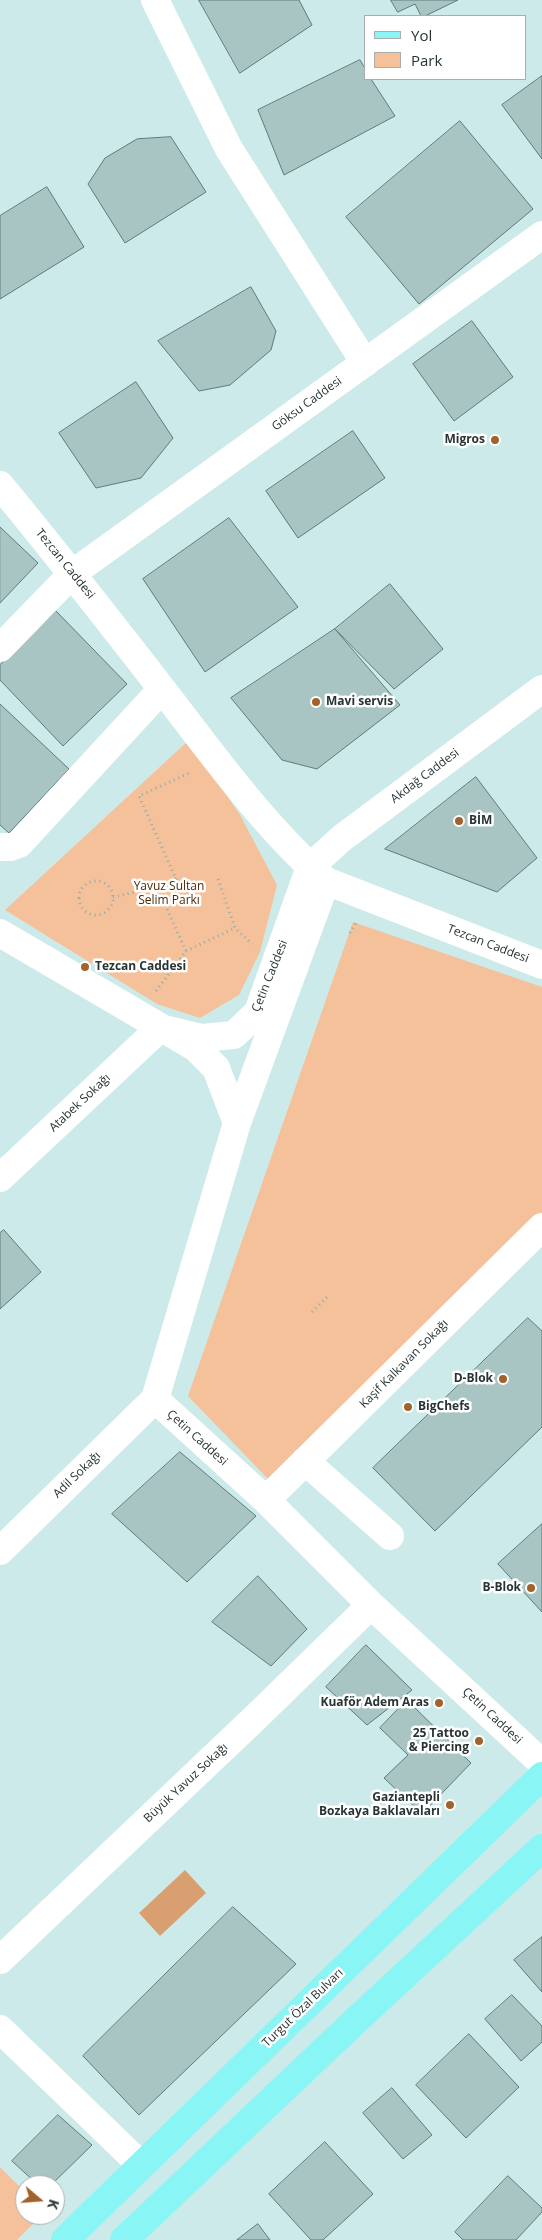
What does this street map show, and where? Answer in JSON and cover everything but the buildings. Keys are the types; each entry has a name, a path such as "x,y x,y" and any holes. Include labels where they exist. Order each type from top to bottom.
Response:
{"main road":[{"name":"Turgut Özal Bulvarı","path":"65,2240 542,1776"},
{"path":"124,2240 350,2026 542,1848"}],"street":[{"path":"155,0 229,149 365,363"},
{"name":"Göksu Caddesi","path":"0,648 73,573 542,235"},
{"name":"Tezcan Caddesi","path":"0,485 73,573 242,793 318,874 542,965"},
{"name":"Akdağ Caddesi","path":"318,874 342,838 542,688"},
{"path":"0,847 11,847 19,844 162,689"},
{"path":"155,1399 237,1123 318,874"},
{"name":"Çetin Caddesi","path":"160,1028 202,1038 234,1035 258,1012 278,958 318,874"},
{"name":"Çetin Caddesi","path":"0,933 196,1048 216,1068 237,1123"},
{"path":"237,1123 258,1012"},
{"name":"Atabek Sokağı","path":"0,1178 160,1028"},
{"name":"Kaşif Kalkavan Sokağı","path":"266,1500 542,1227"},
{"name":"Çetin Caddesi","path":"155,1399 266,1500 371,1605 542,1763"},
{"name":"Adil Sokağı","path":"0,1551 155,1399"},
{"path":"305,1461 390,1536"},
{"name":"Büyük Yavuz Sokağı","path":"0,1960 371,1605"},
{"path":"0,2029 141,2165"}],"path":[{"path":"113,897 157,887 176,878 139,796 217,760"},
{"path":"218,879 235,928 260,952 278,958"},
{"path":"96,880 106,883 110,887 113,897 110,909 100,914 88,913 83,909 79,898 82,888 91,881 96,880"},
{"path":"157,887 186,951"},
{"path":"154,993 186,951 235,928"},
{"path":"312,1312 327,1297"}],"green space":[{"name":"Yavuz Sultan Selim Parkı","path":"189,740 240,815 277,885 260,952 239,995 200,1018 157,1004 5,910"},
{"path":"353,922 542,987 542,1219 271,1482 188,1396"},
{"path":"0,2167 15,2182 15,2225 32,2225 17,2240 0,2240"}],"shaded area":[{"path":"185,1870 206,1893 160,1936 139,1913"}],"place":[{"name":"Migros","path":"495,440"},
{"name":"Mavi servis","path":"316,702"},
{"name":"BİM","path":"459,821"},
{"name":"Tezcan Caddesi","path":"85,967"},
{"name":"D-Blok","path":"503,1379"},
{"name":"BigChefs","path":"408,1407"},
{"name":"B-Blok","path":"531,1588"},
{"name":"Kuaför Adem Aras","path":"439,1703"},
{"name":"25 Tattoo & Piercing","path":"479,1741"},
{"name":"Gaziantepli Bozkaya Baklavaları","path":"450,1805"}]}
